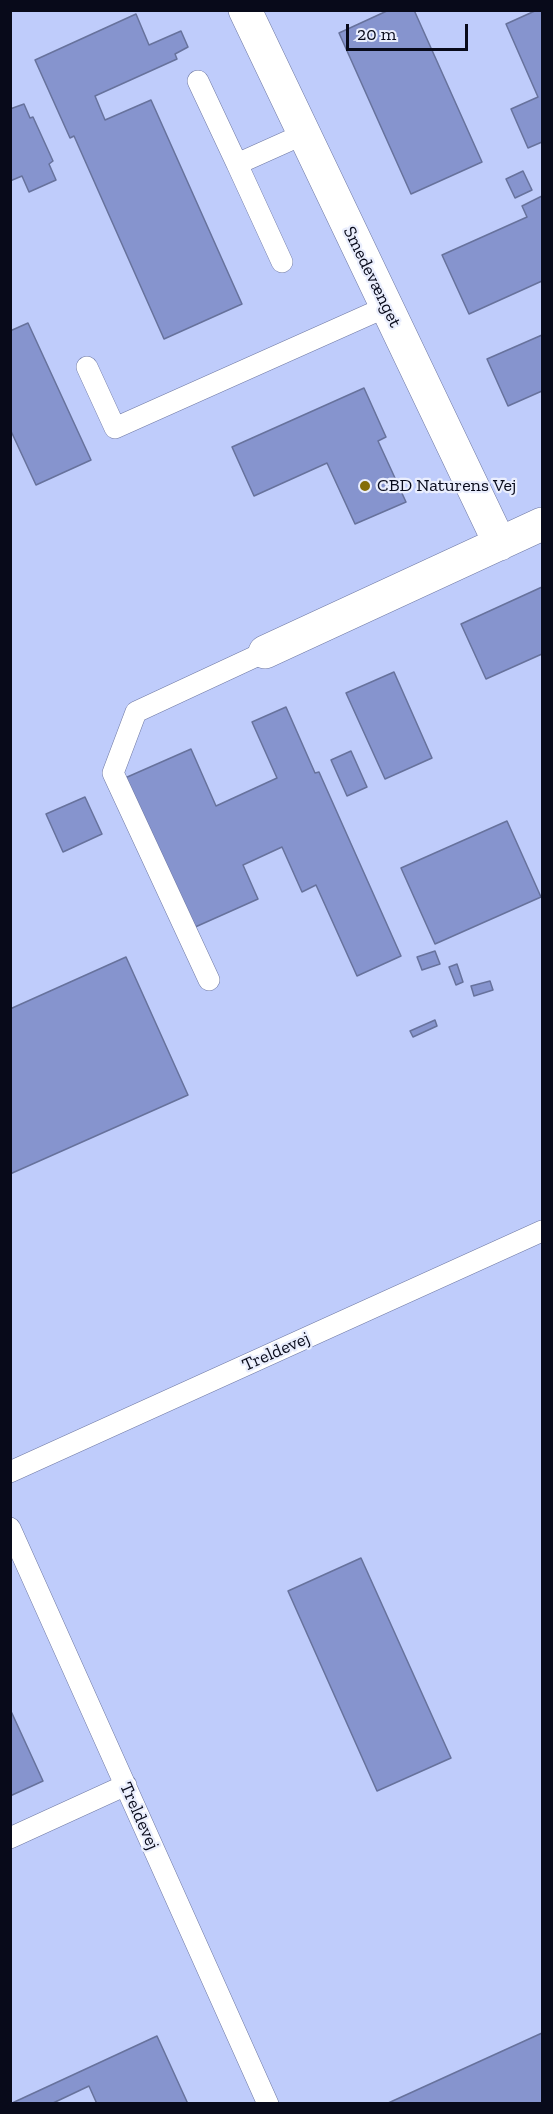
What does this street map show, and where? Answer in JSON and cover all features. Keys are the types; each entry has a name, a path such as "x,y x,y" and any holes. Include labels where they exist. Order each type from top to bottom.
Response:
{"street":[{"name":"Smedevænget","path":"244,10 500,544"},
{"path":"265,652 543,524"}],"lane":[{"path":"198,81 282,262"},
{"path":"237,164 304,134"},
{"path":"87,367 115,428 386,307"},
{"path":"208,980 113,773 135,712 265,652"},
{"name":"Treldevej","path":"10,1472 543,1231"},
{"name":"Treldevej","path":"10,1528 268,2103"},
{"path":"10,1838 126,1785"}],"building":[{"path":"389,10 414,10 482,162 411,194 339,33"},
{"path":"537,10 542,10 542,142 528,148 511,109 538,97 506,24"},
{"path":"136,14 149,45 181,31 188,47 175,54 177,59 95,96 105,120 151,100 242,304 164,339 74,136 70,138 35,60"},
{"path":"24,104 30,118 33,117 53,161 49,164 56,180 29,192 22,176 10,181 10,109"},
{"path":"523,171 532,190 515,198 506,179"},
{"path":"542,196 542,281 469,314 442,255 527,217 522,206"},
{"path":"28,323 91,460 36,485 10,429 10,331"},
{"path":"542,335 542,391 508,406 487,359"},
{"path":"364,388 386,437 378,441 406,502 355,524 327,463 254,496 232,447"},
{"path":"542,587 542,654 486,679 461,624"},
{"path":"394,672 432,758 385,779 346,693"},
{"path":"286,707 315,773 319,772 401,956 357,976 316,885 302,892 282,847 243,865 258,899 193,928 125,778 191,749 216,806 277,778 252,722"},
{"path":"351,751 367,787 347,796 331,760"},
{"path":"85,797 102,834 63,852 46,814"},
{"path":"507,821 541,897 435,944 401,868"},
{"path":"435,951 440,964 422,970 417,957"},
{"path":"126,957 188,1095 10,1174 10,1009"},
{"path":"457,964 463,982 456,985 449,967"},
{"path":"490,981 493,990 474,996 471,986"},
{"path":"435,1020 437,1026 413,1037 410,1031"},
{"path":"361,1558 451,1758 377,1791 288,1591"},
{"path":"10,1709 43,1781 10,1796"},
{"path":"542,2033 542,2104 386,2104"},
{"path":"157,2036 188,2104 97,2104 89,2086 51,2104 10,2104"}],"place":[{"name":"CBD Naturens Vej","path":"365,486"}]}
